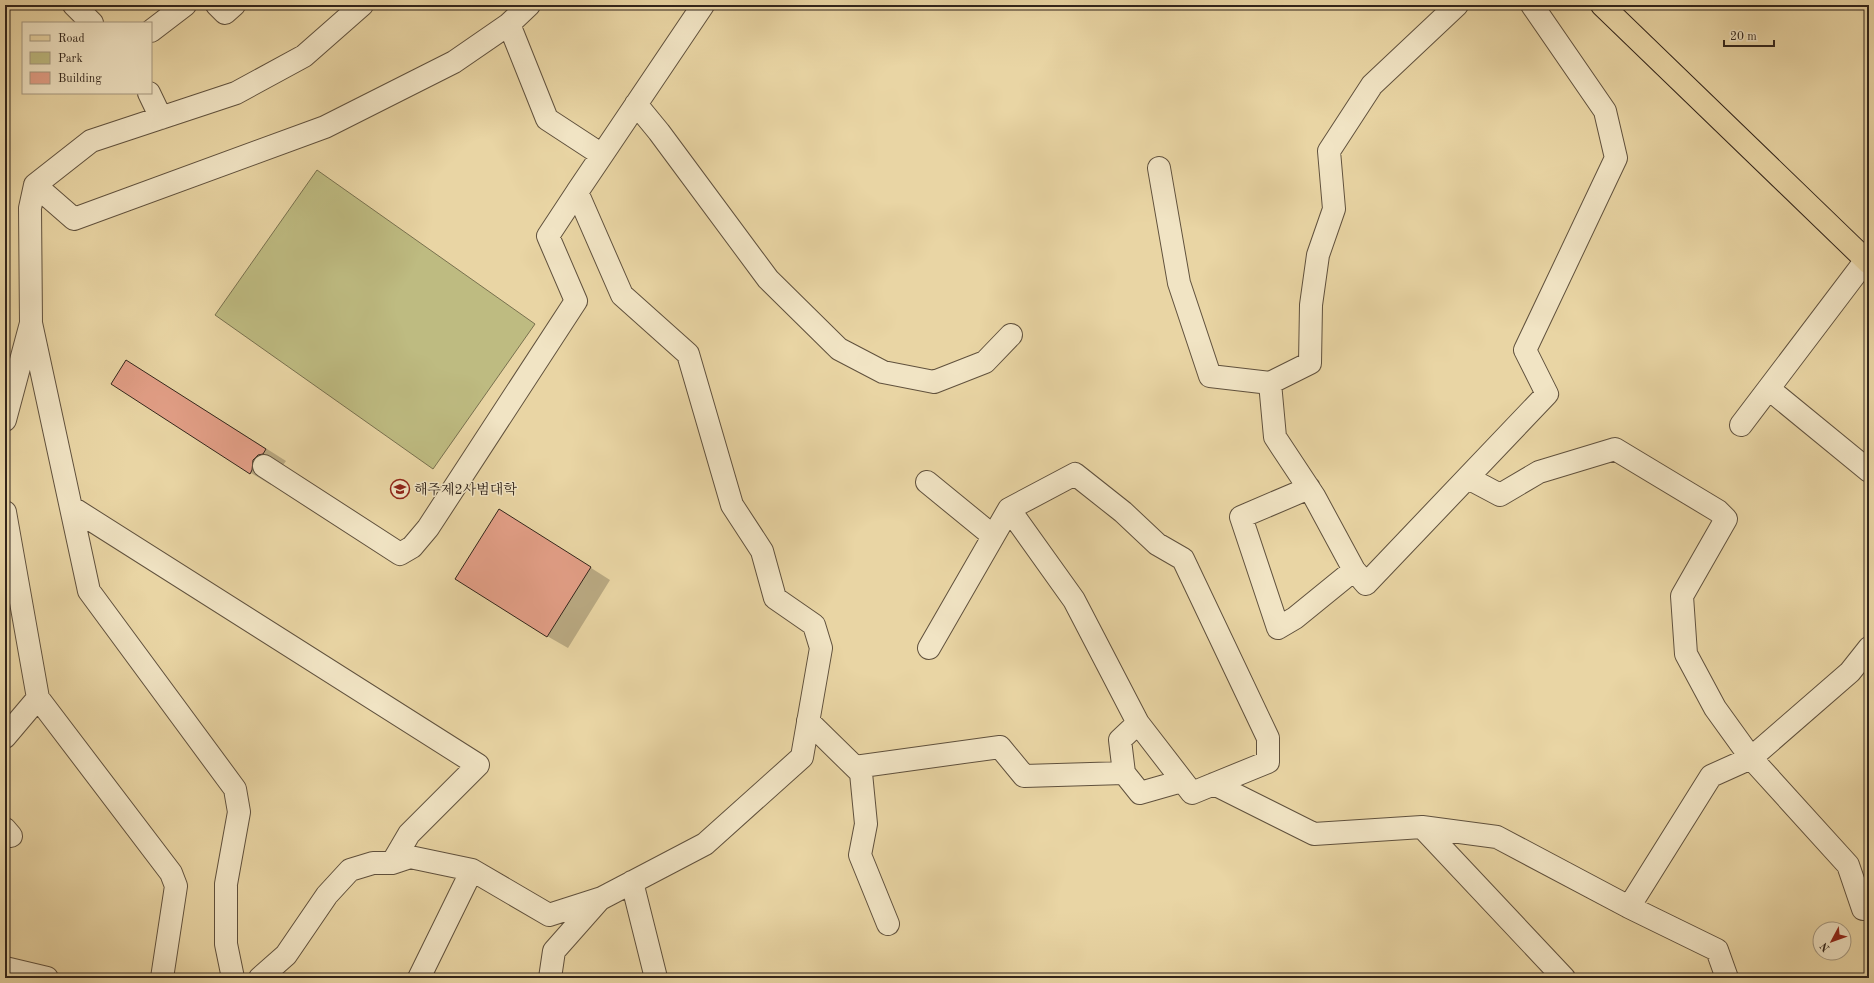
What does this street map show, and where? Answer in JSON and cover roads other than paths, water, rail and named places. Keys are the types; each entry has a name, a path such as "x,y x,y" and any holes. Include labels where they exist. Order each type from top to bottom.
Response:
{"main road":[{"path":"1602,5 1867,262"}],"street":[{"path":"74,5 91,22"},
{"path":"152,30 185,5"},
{"path":"217,5 225,13 234,5"},
{"path":"233,978 226,944 226,884 239,812 235,789 89,591 31,323 30,208 36,185 91,141 236,93 304,56 362,5"},
{"path":"36,185 74,219 325,127 454,62 509,24 529,5"},
{"path":"264,466 400,554 412,547 428,528 576,301 548,236 703,5"},
{"path":"1159,168 1179,283 1210,376 1270,383 1310,363 1311,305 1318,255 1334,209 1329,151 1372,85 1457,5"},
{"path":"1270,383 1275,437 1309,488 1354,570 1366,584 1547,394 1525,350 1616,158 1605,111 1532,5"},
{"path":"509,24 547,119 602,155"},
{"path":"149,94 161,118"},
{"path":"636,104 659,132 768,278 839,349 883,372 934,382 985,362 1011,335"},
{"path":"260,978 286,955 327,896 350,870 373,863 392,862 410,857 472,870 549,915 602,898 705,844 802,757 821,648 814,625 775,598 762,551 732,505 688,354 622,295 577,192"},
{"path":"1741,425 1867,262"},
{"path":"5,420 14,352 31,323"},
{"path":"1768,389 1869,471"},
{"path":"1468,478 1500,495 1539,472 1616,449 1718,511 1726,518 1682,596 1686,654 1715,708 1750,758 1848,865 1863,909"},
{"path":"929,648 1009,509 1075,474 1123,512 1157,544 1183,559 1268,738 1268,762 1192,792 1138,723 1074,600 1009,509"},
{"path":"928,482 993,536"},
{"path":"1309,488 1241,516 1278,628 1295,618 1354,570"},
{"path":"71,508 478,765 409,834 392,862"},
{"path":"5,512 38,698 171,873 176,886 162,978"},
{"path":"1629,907 1711,776 1750,758 1850,672 1869,648"},
{"path":"5,737 38,698"},
{"path":"808,721 861,773 866,824 860,854 888,924"},
{"path":"1138,723 1120,740 1124,773 1140,793 1182,781"},
{"path":"855,768 1000,747 1024,776 1124,773"},
{"path":"1214,784 1314,834 1422,827 1497,837 1629,907 1717,950 1727,978"},
{"path":"1422,827 1564,978"},
{"path":"419,978 472,870"},
{"path":"632,882 656,978"},
{"path":"550,978 554,951 602,898"},
{"path":"5,968 47,978"}],"place":[{"name":"해주제2사범대학","path":"400,489"}]}
